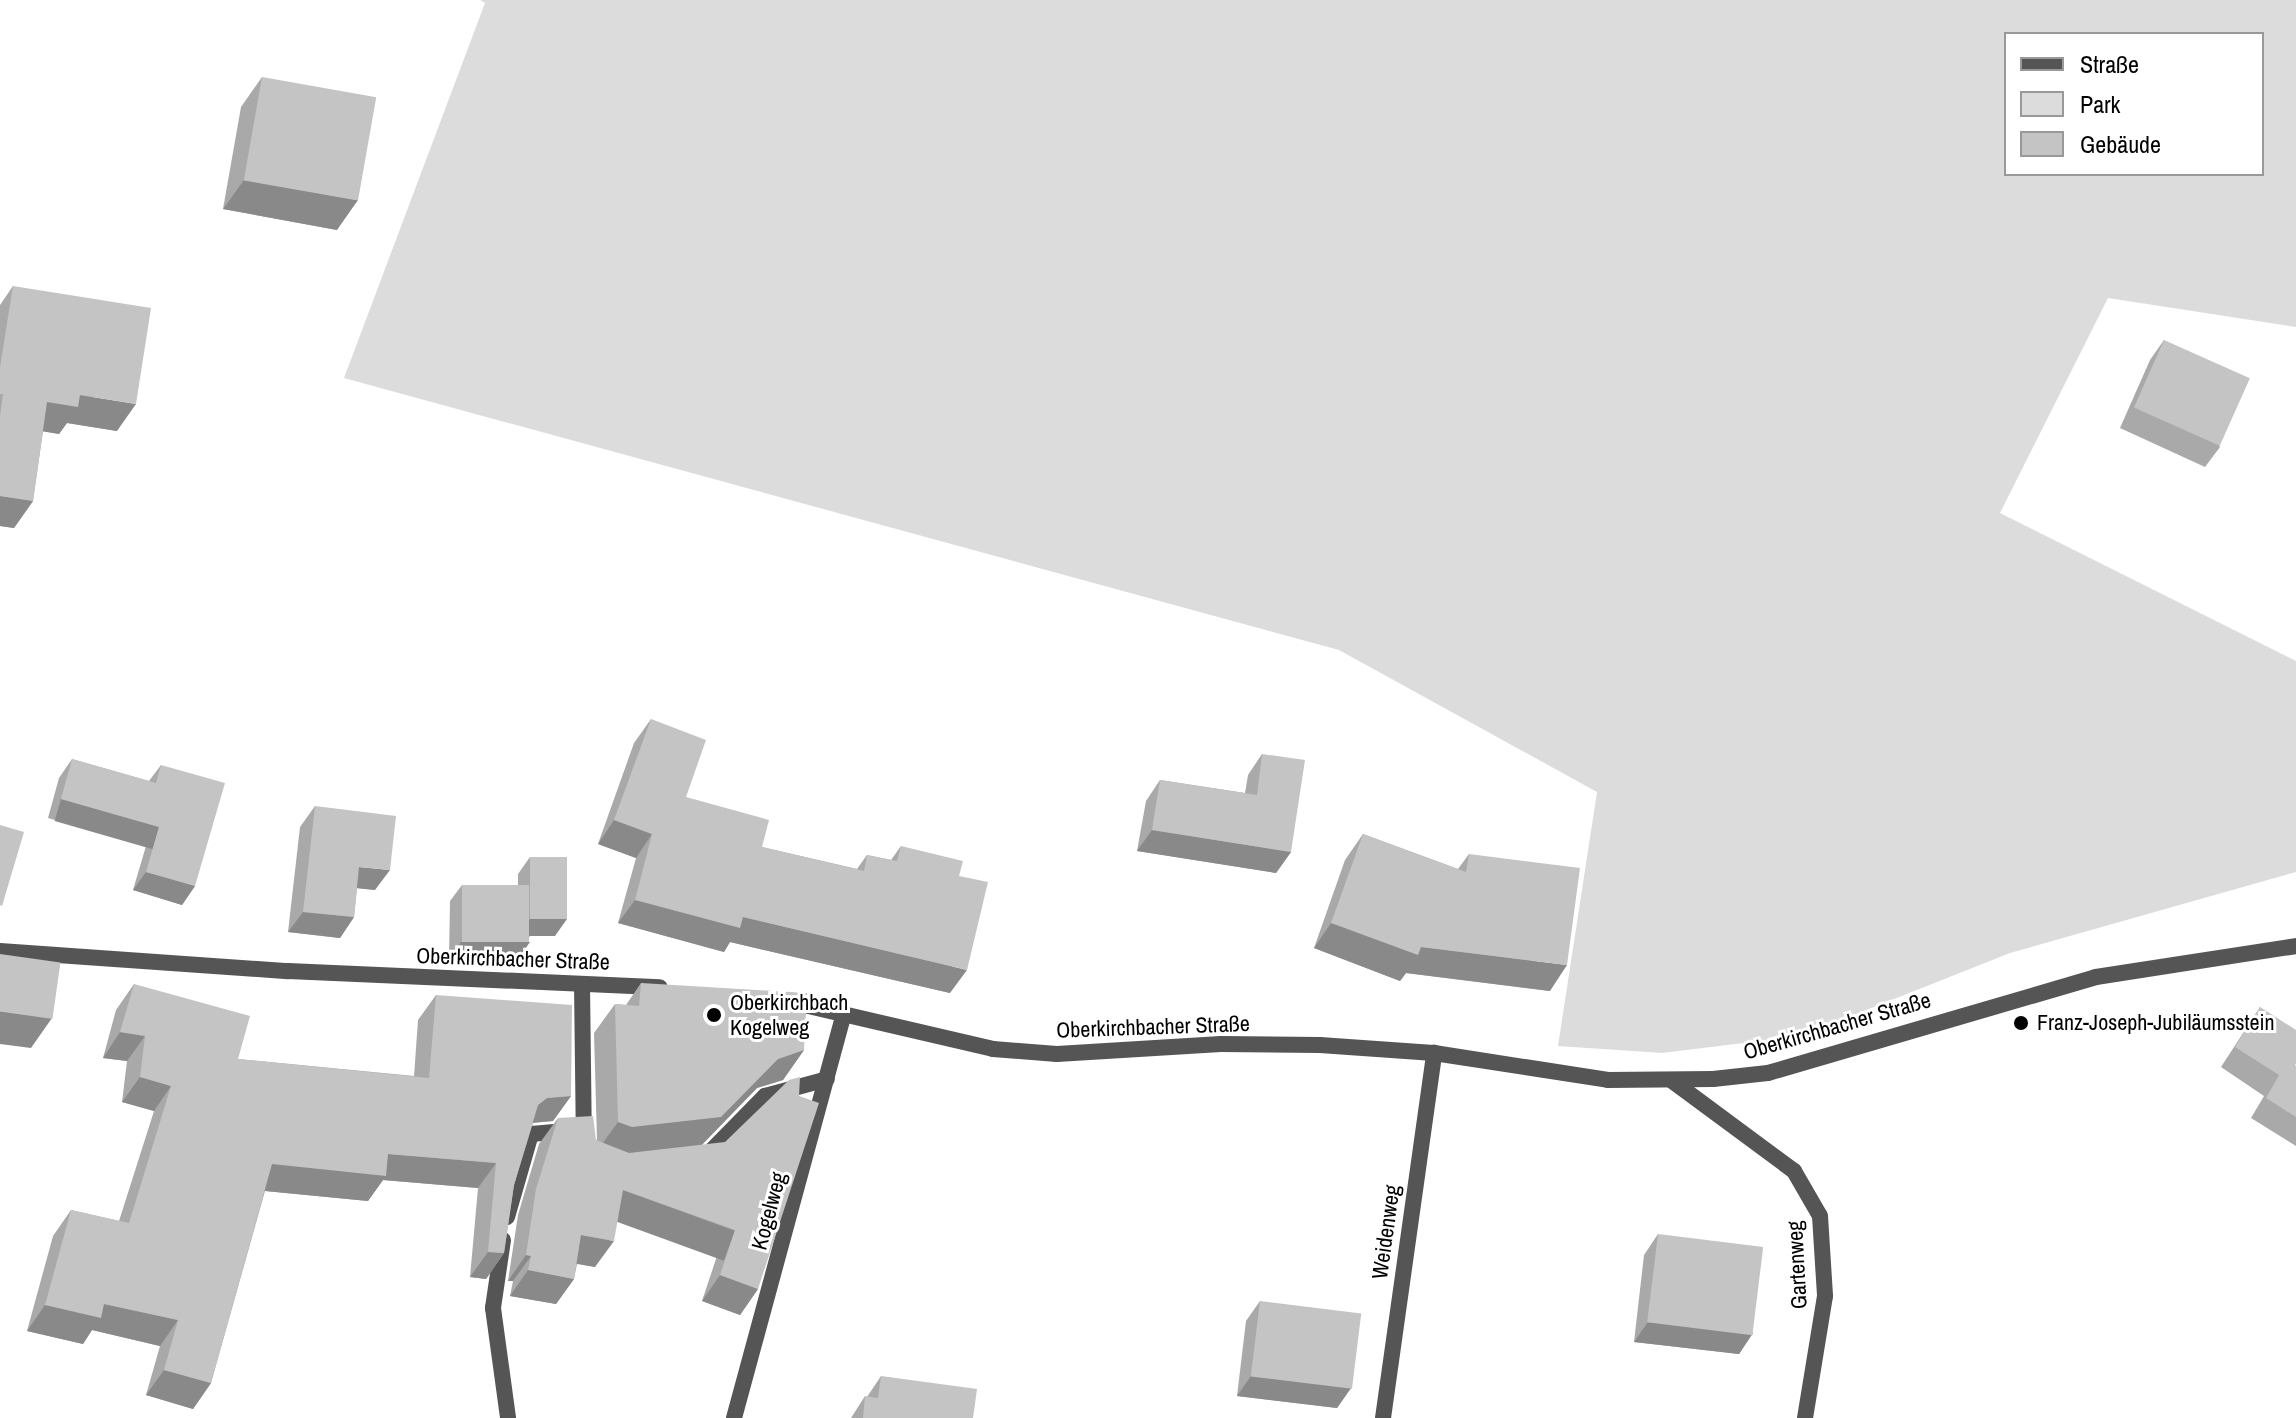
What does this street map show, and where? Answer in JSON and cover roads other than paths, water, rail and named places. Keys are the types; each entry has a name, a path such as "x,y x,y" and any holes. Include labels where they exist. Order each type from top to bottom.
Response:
{"street":[{"name":"Oberkirchbacher Straße","path":"775,999 947,1041 1044,1053 1221,1044 1434,1053 1608,1080 1671,1080 1768,1073 2096,977 2296,946"},
{"name":"Oberkirchbacher Straße","path":"0,951 288,971 679,989"},
{"path":"582,984 586,1159"},
{"name":"Kogelweg","path":"734,1418 844,1014"},
{"name":"Weidenweg","path":"1383,1418 1434,1053"},
{"path":"689,1159 705,1157 765,1096 827,1079"},
{"name":"Gartenweg","path":"1671,1080 1794,1171 1820,1216 1825,1296 1805,1418"},
{"path":"508,1418 493,1308 507,1213 531,1134 583,1130"}],"place":[{"name":"Oberkirchbach Kogelweg","path":"714,1015"},
{"name":"Franz-Joseph-Jubiläumsstein","path":"2021,1023"}]}
